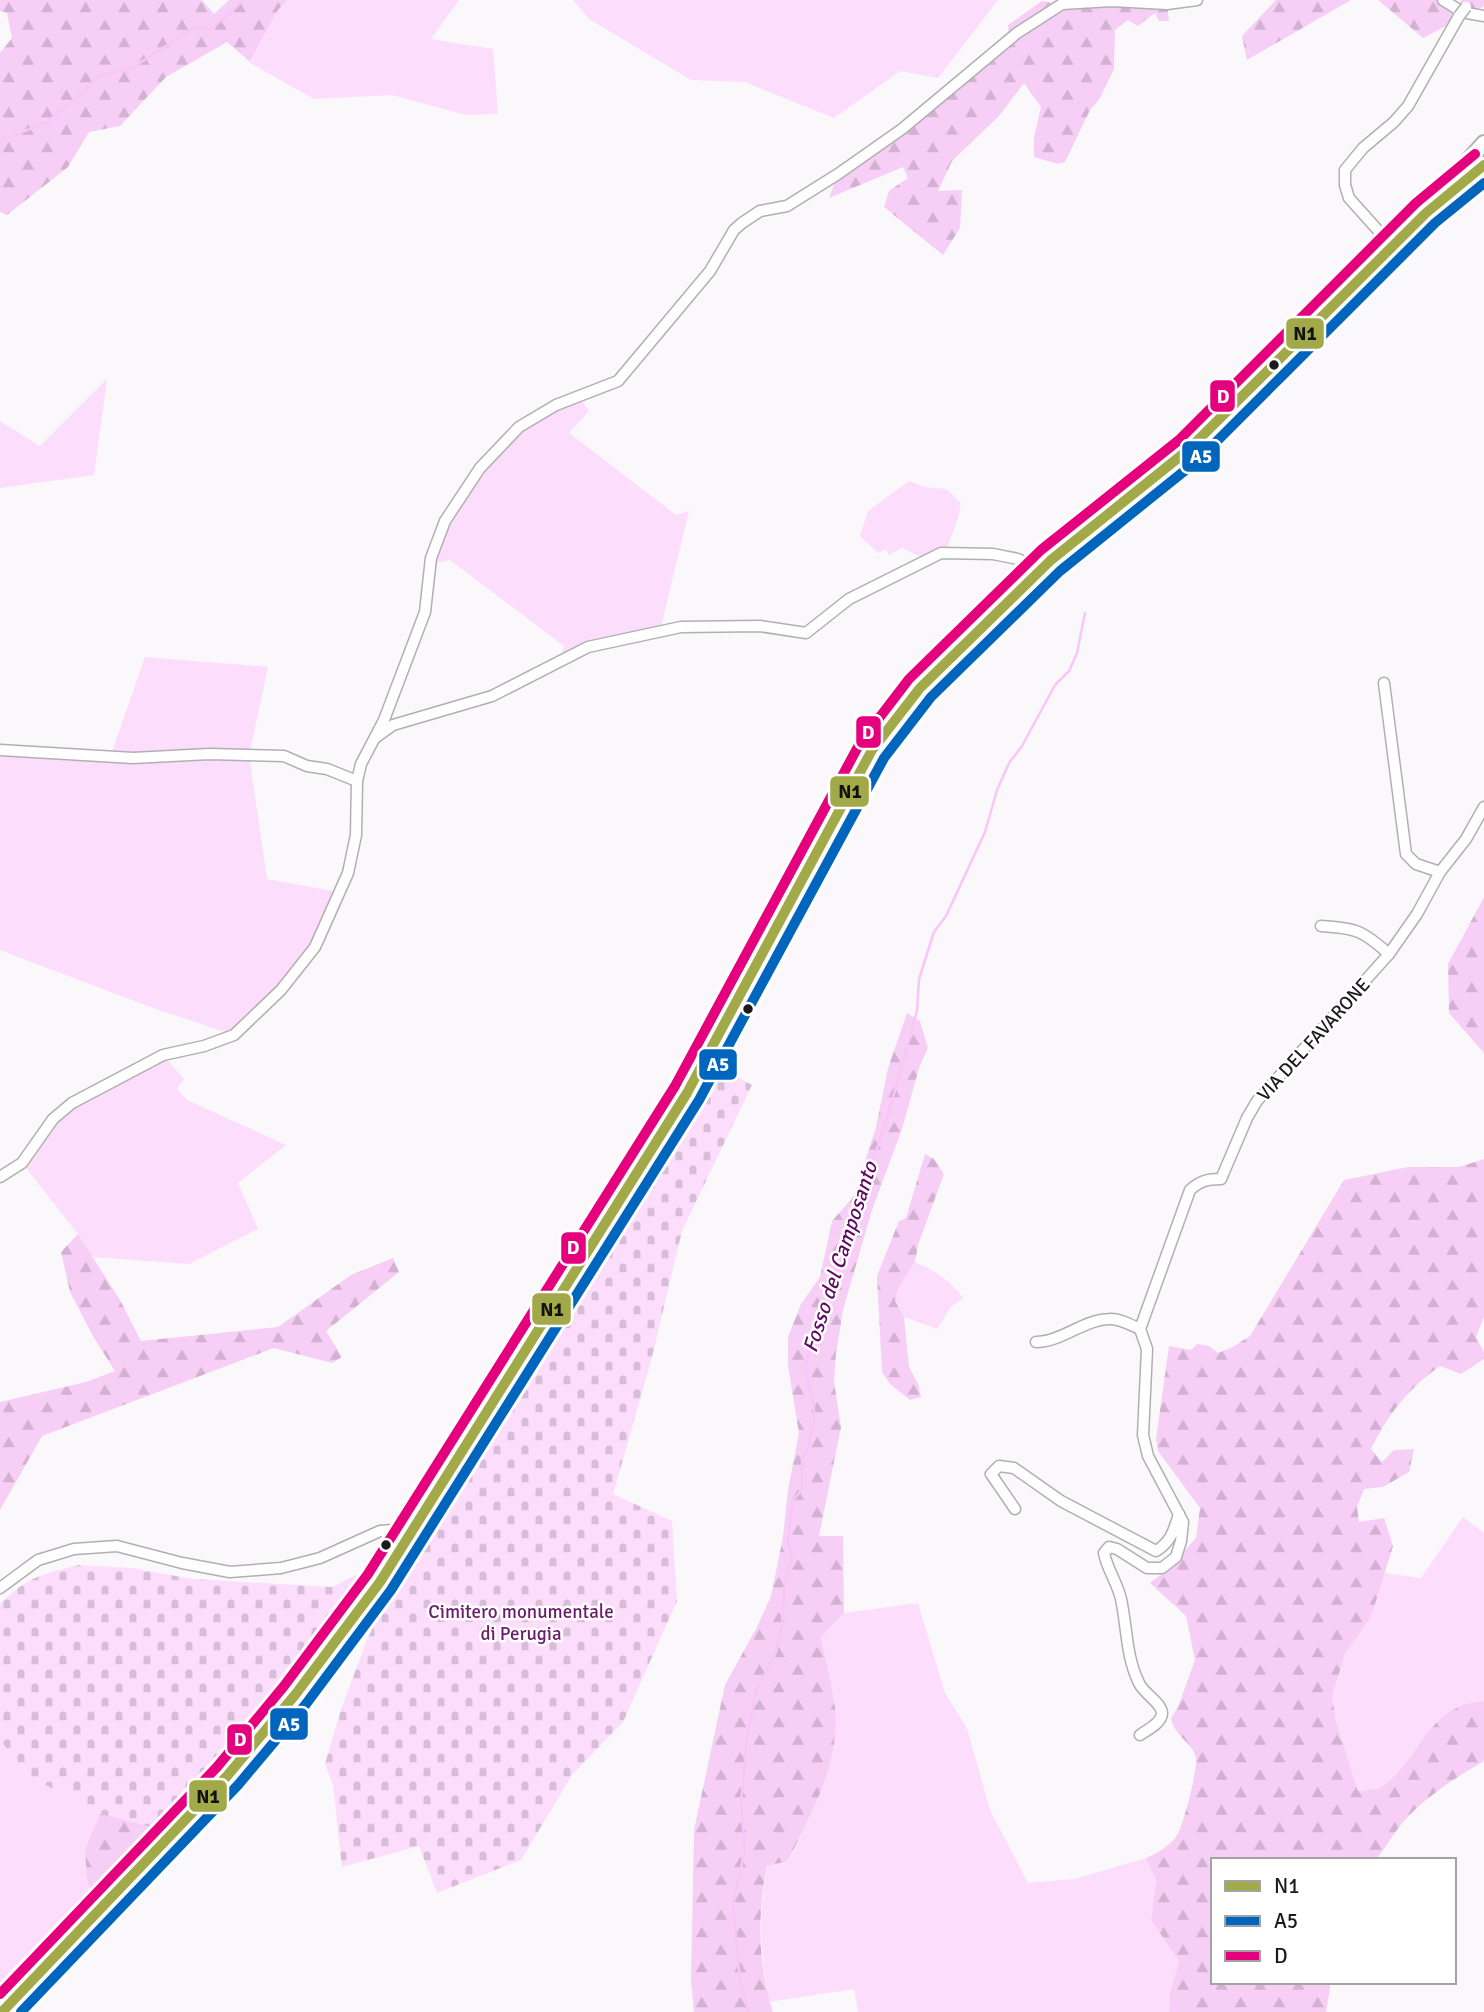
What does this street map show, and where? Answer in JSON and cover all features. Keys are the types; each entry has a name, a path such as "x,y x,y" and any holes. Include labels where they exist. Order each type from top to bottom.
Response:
{"street":[{"path":"0,1177 22,1163 53,1119 72,1103 163,1055 204,1046 234,1035 281,990 315,947 348,873 356,835 356,781 360,764 384,720 425,612 431,558 445,521 480,468 519,427 556,405 618,381 710,271 734,230 760,211 787,206 838,174 902,129 1017,33 1062,4 1112,1 1167,4 1197,0"},
{"path":"1443,0 1484,16"},
{"path":"1392,246 1349,198 1345,185 1345,170 1363,148 1394,122 1408,106 1465,9"},
{"path":"1448,194 1450,181 1484,143"},
{"path":"2,2012 58,1950 204,1802 326,1658 380,1582 687,1093 872,750 920,688 1040,570 1188,450 1392,246 1484,165"},
{"path":"373,740 393,725 492,695 588,647 681,627 760,626 806,633 849,599 941,553 993,554 1018,559 1040,570"},
{"path":"1384,683 1406,854 1416,864 1440,872"},
{"path":"0,750 132,758 209,754 284,756 356,781"},
{"name":"VIA DEL FAVARONE","path":"1140,1329 1190,1190 1208,1179 1220,1179 1257,1101 1389,954 1417,914 1440,872 1466,839 1484,807"},
{"path":"1321,926 1342,927 1366,934 1389,954"},
{"path":"1036,1342 1046,1342 1080,1326 1108,1318 1140,1329 1147,1349 1143,1434 1148,1456 1183,1522 1181,1541 1176,1557 1162,1568 1147,1568 1117,1549 1109,1547 1104,1553 1121,1598 1130,1661 1140,1686 1160,1708 1162,1714 1160,1719 1140,1735"},
{"path":"1015,1509 991,1474 999,1466 1014,1468 1061,1501 1156,1551 1165,1546 1173,1536 1179,1513"},
{"path":"0,1588 38,1560 74,1549 117,1546 230,1572 281,1568 320,1558 380,1531 392,1531 408,1538"}],"green space":[{"path":"0,0 202,0 214,14 229,0 287,0 278,10 250,62 227,42 166,77 120,126 89,132 68,167 7,215 0,212 0,53 12,38 7,13 0,11"},
{"path":"287,0 459,0 431,39 493,49 498,114 466,115 392,95 314,99 250,63 278,10"},
{"path":"573,0 998,0 938,78 900,71 834,118 745,82 691,80 589,19"},
{"path":"1276,0 1351,0 1247,60 1242,36"},
{"path":"1378,0 1443,0 1459,9 1461,0 1484,0 1484,6 1423,38"},
{"path":"1042,1 1062,4 1167,4 1169,21 1159,21 1155,13 1138,26 1128,20 1115,30 1114,69 1100,98 1090,110 1065,162 1058,164 1034,157 1034,138 1041,107 1024,83 999,116 952,161 938,191 962,190 960,228 943,255 884,207 889,191 908,178 903,167 829,198 838,174 1009,39 1008,25"},
{"path":"107,379 94,475 0,488 0,421 40,446"},
{"path":"578,396 589,411 569,433 676,515 689,511 661,626 583,649 560,660 564,646 450,560 430,564 445,521 480,468 519,427"},
{"path":"909,481 925,487 946,489 961,503 945,553 922,561 919,556 902,548 889,555 886,549 878,553 860,536 868,511"},
{"path":"145,657 268,667 249,755 267,879 339,892 315,947 234,1035 153,1008 0,950 0,750 110,757"},
{"path":"1484,897 1484,1053 1449,1013 1448,964"},
{"path":"907,1013 920,1021 928,1048 872,1210 843,1310 836,1353 834,1382 841,1427 819,1536 843,1536 844,1613 821,1637 835,1707 836,1727 829,1768 788,1861 767,1866 761,1939 764,1977 773,2012 694,2012 691,1982 694,1830 725,1685 771,1596 783,1537 788,1490 799,1433 788,1366 788,1337 801,1304 820,1277 832,1221 854,1196 876,1127 888,1068"},
{"path":"163,1055 184,1079 177,1089 187,1100 286,1145 238,1183 258,1229 189,1264 92,1257 78,1234 22,1163 53,1119"},
{"name":"Cimitero monumentale di Perugia","path":"711,1063 752,1085 682,1231 651,1361 613,1494 672,1521 677,1601 623,1722 572,1775 521,1860 437,1893 419,1846 342,1867 333,1785 325,1764 341,1709 367,1640 392,1588 387,1584"},
{"path":"925,1154 934,1159 944,1174 918,1245 915,1262 899,1287 895,1301 904,1317 909,1367 921,1397 910,1400 890,1384 882,1372 877,1276 899,1221 906,1218"},
{"path":"1484,1159 1484,1317 1476,1337 1484,1352 1484,1359 1461,1374 1440,1366 1400,1403 1371,1449 1382,1462 1394,1450 1414,1449 1409,1472 1383,1487 1364,1489 1357,1507 1359,1522 1384,1518 1393,1546 1371,1617 1345,1654 1332,1696 1336,1721 1358,1791 1384,1785 1408,1760 1427,1734 1450,1712 1484,1701 1484,1761 1442,1788 1414,1811 1401,1824 1377,1858 1211,1858 1211,1984 1331,1984 1326,2012 1169,2012 1170,1993 1179,1961 1151,1920 1156,1880 1146,1858 1176,1837 1189,1798 1196,1758 1191,1747 1176,1730 1171,1718 1178,1707 1195,1660 1186,1616 1150,1583 1169,1568 1196,1538 1200,1508 1158,1451 1156,1439 1169,1346 1191,1350 1197,1344 1209,1346 1218,1353 1250,1336 1344,1180 1408,1167 1459,1167"},
{"path":"78,1234 120,1300 141,1341 278,1327 351,1275 393,1258 399,1272 326,1331 342,1357 332,1363 274,1348 42,1436 0,1510 0,1402 86,1382 115,1371 70,1292 61,1252"},
{"path":"915,1262 942,1277 963,1298 951,1307 937,1329 904,1317 895,1301 899,1287"},
{"path":"1463,1517 1484,1533 1484,1701 1450,1712 1427,1734 1408,1760 1384,1785 1358,1791 1336,1721 1332,1696 1345,1654 1371,1617 1384,1573 1421,1578"},
{"path":"79,1565 131,1568 193,1579 332,1587 356,1575 373,1585 351,1620 345,1617 327,1643 160,1829 100,1814 29,1776 0,1740 0,1604 27,1582"},
{"path":"918,1603 945,1693 967,1728 990,1810 1028,1883 1075,1879 1146,1858 1156,1880 1151,1920 1179,1961 1170,1993 1169,2012 858,2012 854,1989 769,2002 761,1934 762,1899 768,1865 789,1861 823,1787 836,1727 831,1680 821,1637 844,1613"},
{"path":"0,1740 29,1776 160,1829 0,1998"},
{"path":"202,1785 93,1900 87,1879 85,1849 100,1814 126,1812"}],"waterway":[{"path":"0,141 47,122 99,76 132,68 193,28 210,29 243,0"},
{"name":"Fosso del Camposanto","path":"749,2012 740,1980 733,1903 745,1850 741,1804 747,1738 756,1690 776,1653 782,1623 785,1581 792,1558 788,1543 792,1501 802,1490 802,1458 808,1449 814,1421 805,1365 836,1275 853,1207 878,1146 894,1094 917,1011 919,979 934,932 946,916 985,832 997,790 1009,763 1022,746 1055,685 1069,671 1077,653 1085,613"}],"transit line":[{"name":"D","path":"0,1994 217,1767 284,1686 368,1574 675,1086 860,743 909,679 1041,550 1179,440 1416,203 1475,154"},
{"name":"N1","path":"2,2012 227,1776 295,1695 380,1582 687,1093 872,750 920,688 1051,560 1188,450 1426,213 1484,165"},
{"name":"A5","path":"21,2012 238,1785 306,1704 391,1590 699,1100 884,758 931,697 1060,571 1198,460 1435,223 1484,183"}]}
